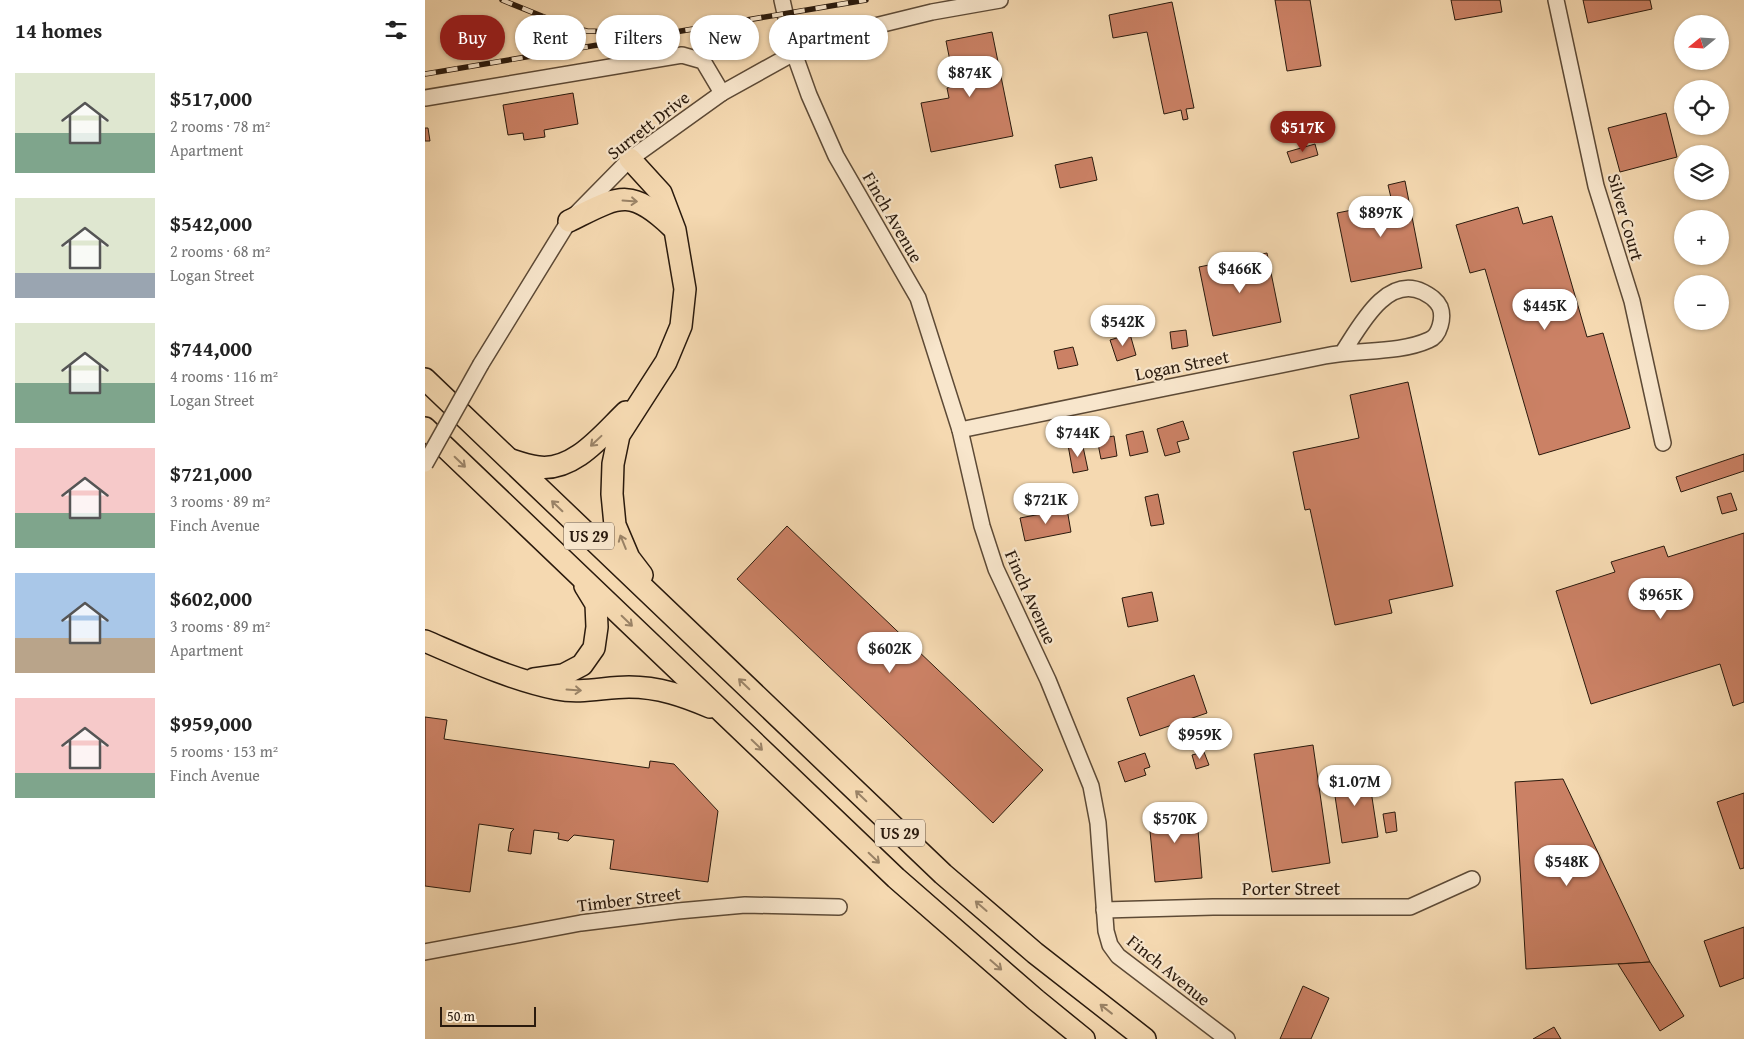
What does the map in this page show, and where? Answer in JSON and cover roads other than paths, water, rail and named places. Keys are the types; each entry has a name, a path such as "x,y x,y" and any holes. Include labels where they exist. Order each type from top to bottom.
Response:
{"highway":[{"path":"630,159 661,193 675,230 685,289 681,326 666,362 619,435 613,464 612,494 615,524 629,558 668,612"},
{"path":"569,221 603,204 631,200 647,205 675,230"},
{"name":"US 29","path":"425,379 943,874 1035,953 1145,1039"},
{"path":"509,460 540,467 559,465 582,454 644,395"},
{"name":"US 29","path":"425,428 896,878 1029,994 1085,1039"},
{"path":"526,680 563,675 582,664 594,648 597,627 596,604 579,575"},
{"path":"425,641 482,665 558,689 583,691 629,687 663,690 682,695 723,712"}],"street":[{"name":"Finch Avenue","path":"782,0 785,15"},
{"name":"Surrett Drive","path":"888,22 1000,0"},
{"name":"Silver Court","path":"1556,0 1596,186 1632,301 1663,443"},
{"path":"425,98 682,55 703,61 722,92"},
{"name":"Surrett Drive","path":"425,464 481,364 569,221 630,159 722,92 781,60"},
{"name":"Finch Avenue","path":"796,60 809,95 836,156 918,298 961,430 980,518 996,569 1048,680 1091,786 1098,824 1106,931 1110,946 1118,956 1227,1039"},
{"name":"Logan Street","path":"961,430 1343,352 1412,346 1432,340 1436,335 1442,315 1439,306 1433,297 1419,290 1398,291 1385,297 1373,307 1343,352"},
{"name":"Porter Street","path":"1104,910 1213,907 1409,907 1472,879"},
{"name":"Timber Street","path":"425,952 581,923 678,911 745,905 839,907"}],"railway":[{"path":"502,0 569,27 596,31"},
{"path":"425,74 866,0"}]}
